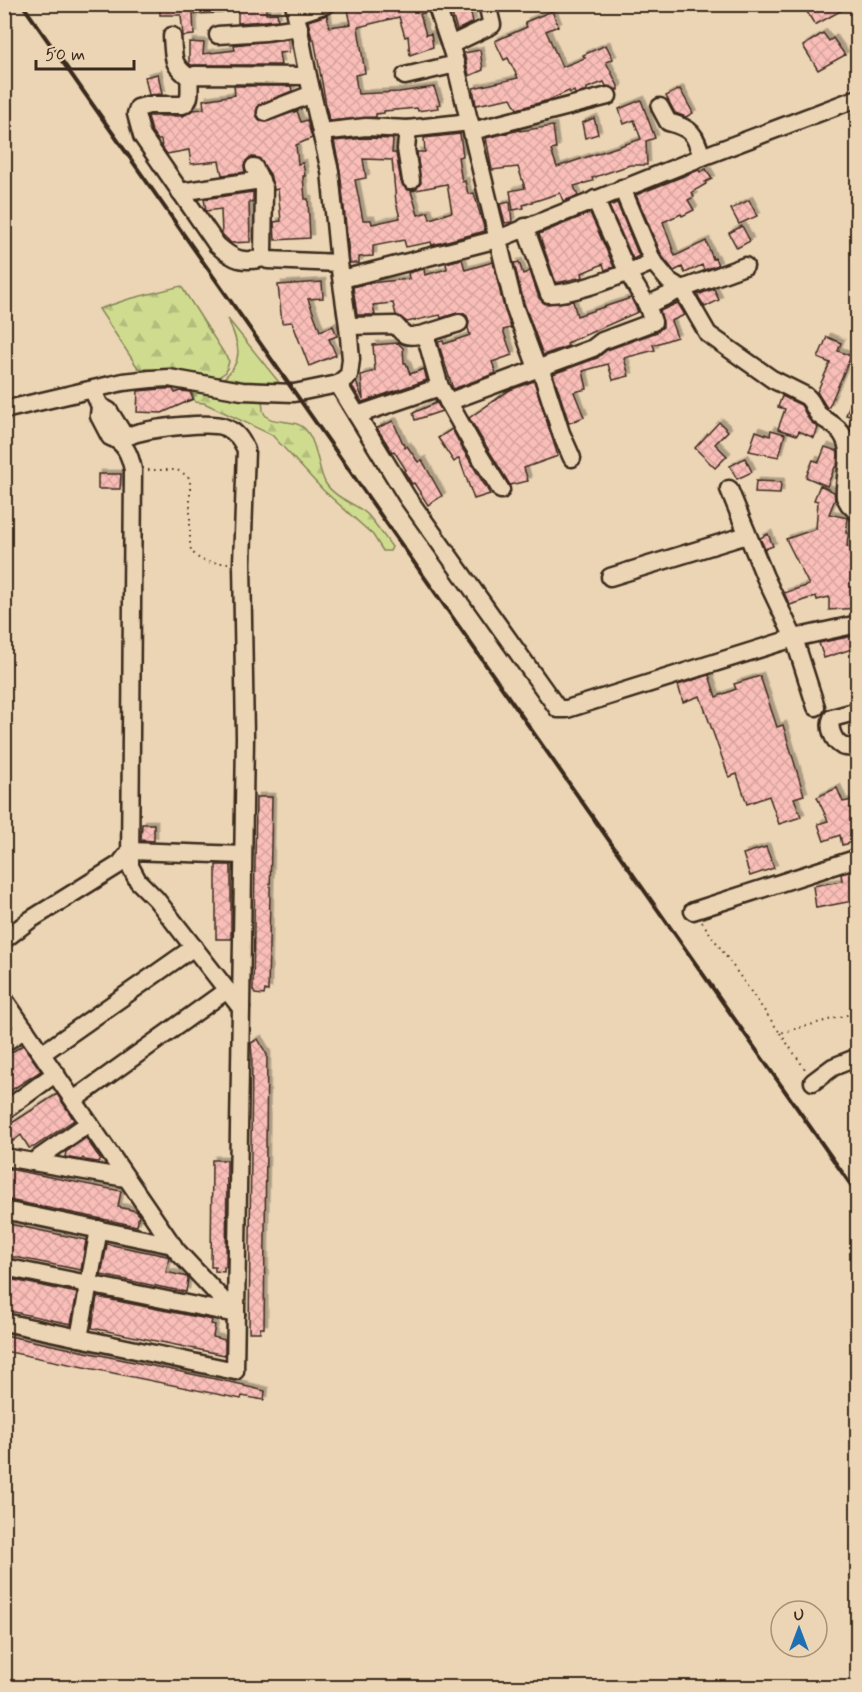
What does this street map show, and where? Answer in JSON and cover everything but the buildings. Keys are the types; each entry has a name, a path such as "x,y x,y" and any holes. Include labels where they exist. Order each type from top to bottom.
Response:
{"street":[{"path":"218,35 265,32 297,15 327,4"},
{"path":"436,4 456,64 514,306 561,433 573,458"},
{"path":"450,45 492,25 493,21 487,4"},
{"path":"4,410 96,398 123,382 169,378 242,391 294,393 338,384 349,375 351,359 348,326 330,171 308,76 297,15"},
{"path":"172,36 177,69 190,78"},
{"path":"405,76 456,64"},
{"path":"190,78 195,75 308,76"},
{"path":"190,78 189,98 186,103 183,105 149,105 138,108 136,114 141,136 217,245 232,258 250,261 265,258 340,271 498,239 622,188 858,98"},
{"path":"266,112 312,93"},
{"path":"321,132 366,126 408,129 471,127 609,96"},
{"path":"660,107 668,122 679,124 690,130 702,157"},
{"path":"408,129 406,149 411,180"},
{"path":"180,192 257,173 264,188 263,255 265,258"},
{"path":"622,188 653,262 669,281 682,288 708,334 772,379 806,396 811,400 817,414 835,426 843,436 848,446 845,497 858,513"},
{"path":"448,402 653,322 647,305 628,273 595,199"},
{"path":"525,227 549,294 572,290 628,273 653,262"},
{"path":"647,305 682,288 745,266"},
{"path":"348,326 390,324 398,327 405,335 425,333 459,323"},
{"path":"425,333 440,387 501,489"},
{"path":"338,384 407,497 558,709 567,709 794,638 858,624"},
{"path":"357,415 440,387"},
{"path":"96,398 99,416 110,437 119,440 130,457 133,470 130,866 133,874 156,899 241,1008"},
{"path":"4,1322 242,1373 236,1314 245,737 242,563 246,450 241,439 224,426 211,424 142,431 119,440"},
{"path":"729,489 747,535 794,638 816,707"},
{"path":"610,577 747,535"},
{"path":"858,711 832,718 830,725 832,733 840,744 858,748"},
{"path":"129,851 243,855"},
{"path":"4,940 30,920 120,864 129,851"},
{"path":"693,911 858,858"},
{"path":"43,1053 194,947"},
{"path":"75,1099 227,990"},
{"path":"4,999 75,1099 173,1245 236,1314"},
{"path":"4,1043 25,1029"},
{"path":"813,1082 833,1067 858,1057"},
{"path":"4,1112 56,1073"},
{"path":"33,1162 89,1122"},
{"path":"4,1157 126,1178"},
{"path":"4,1210 173,1245"},
{"path":"79,1338 99,1229"},
{"path":"4,1267 236,1314"}],"path":[{"path":"133,470 184,472 190,481 190,547 192,553 204,562 242,563"},
{"path":"693,911 813,1082"},
{"path":"780,1033 858,1012"}],"green space":[{"path":"181,286 229,361 226,372 217,378 138,368 99,309"},
{"path":"228,319 282,386 223,379 235,365 238,351"},
{"path":"189,384 262,400 263,411 267,417 277,421 295,423 305,429 313,442 326,484 340,497 367,514 392,547 390,551 383,551 373,535 323,490 272,435 204,403 195,402"}],"railway":[{"path":"22,4 858,1195"}]}
